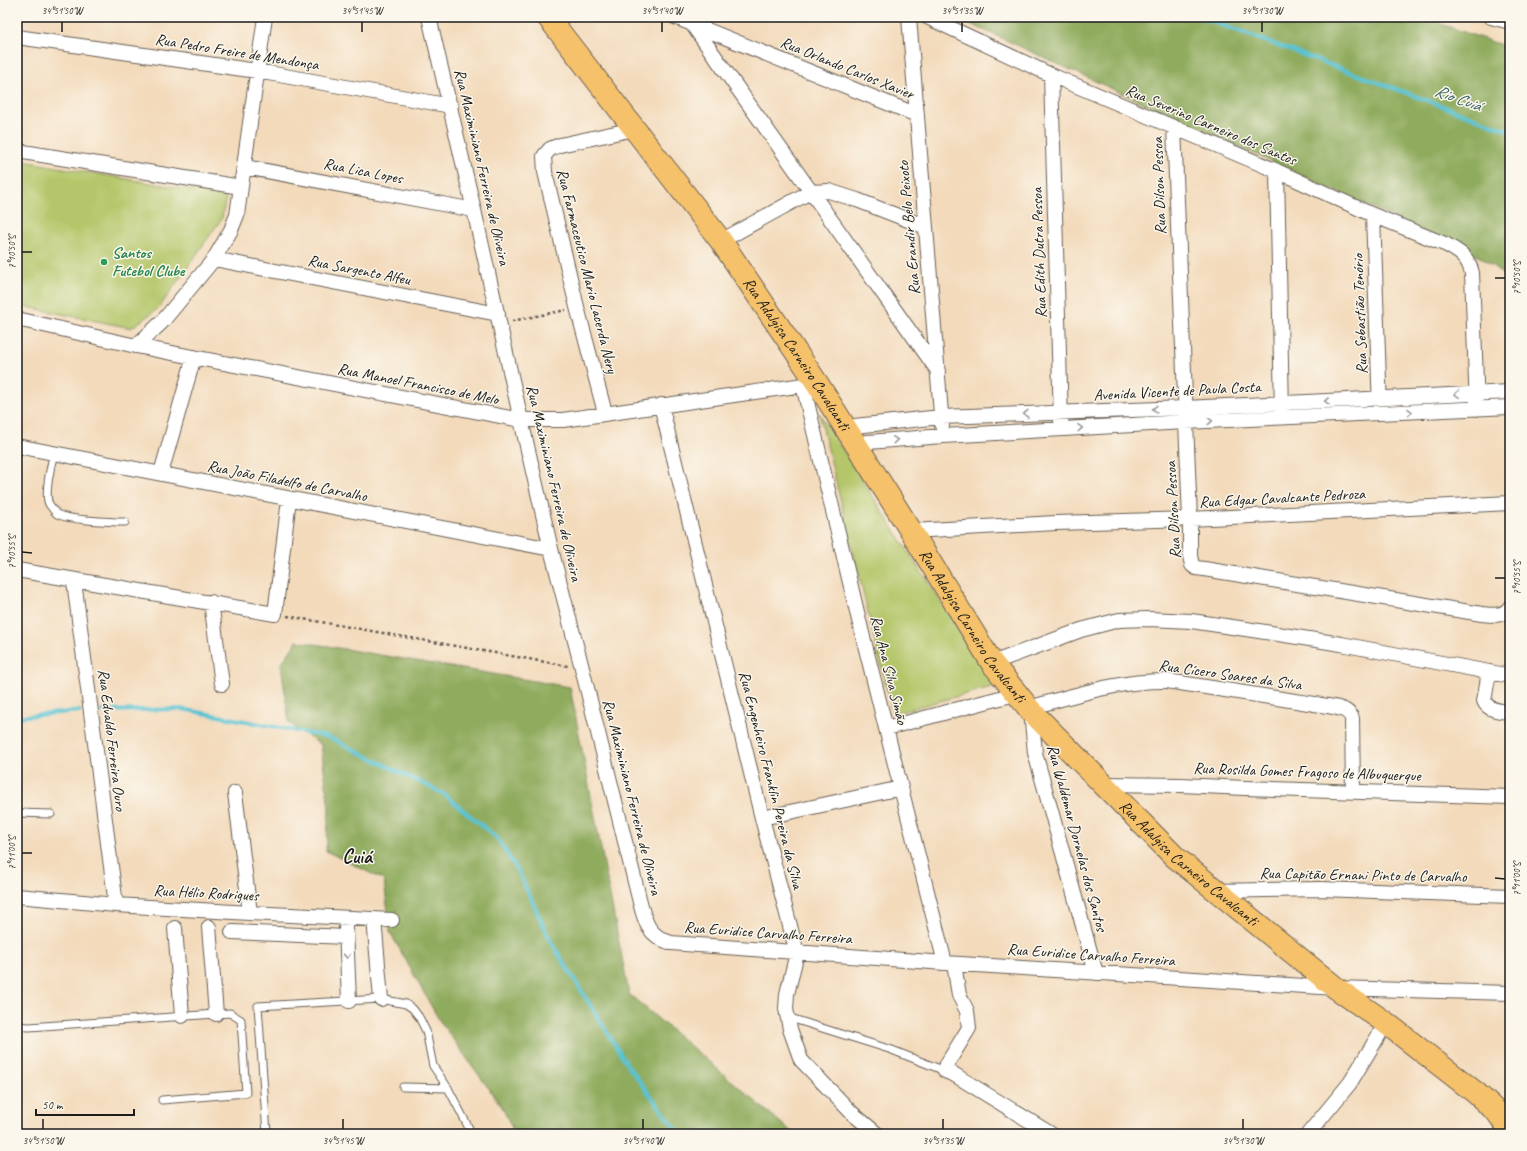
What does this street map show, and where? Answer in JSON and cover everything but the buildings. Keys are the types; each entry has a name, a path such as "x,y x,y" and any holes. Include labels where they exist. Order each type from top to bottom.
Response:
{"main road":[{"name":"Rua Adalgisa Carneiro Cavalcanti","path":"548,17 721,241 810,384 851,435 992,663 1025,704 1175,857 1336,988 1386,1023 1503,1115 1510,1131"}],"street":[{"path":"136,346 162,322 214,259 231,230 237,215 245,167 265,17"},
{"name":"Rua Maximiniano Ferreira de Oliveira","path":"429,17 451,106 551,549 646,923 653,934 671,943"},
{"name":"Rua Orlando Carlos Xavier","path":"675,17 917,115"},
{"name":"Rua Erandir Belo Peixoto","path":"909,17 943,436"},
{"name":"Rua Severino Carneiro dos Santos","path":"928,17 1051,75 1277,171 1373,215 1459,251 1470,263 1472,273 1477,392"},
{"path":"692,24 938,371"},
{"name":"Rua Pedro Freire de Mendonça","path":"17,37 257,71 451,106"},
{"name":"Rua Edith Dutra Pessoa","path":"1051,75 1062,429"},
{"name":"Rua Dilson Pessoa","path":"1174,127 1190,519 1190,556 1192,565 1196,568 1482,614 1503,614 1510,607"},
{"name":"Rua Farmaceutico Mario Lacerda Nery","path":"605,413 577,307 544,164 544,156 550,149 560,145 634,129"},
{"path":"17,151 241,187"},
{"name":"Rua Lica Lopes","path":"245,167 474,210"},
{"path":"1277,171 1282,418"},
{"path":"721,241 810,192 829,191 857,200 926,227"},
{"name":"Rua Sebastião Tenório","path":"1373,215 1380,406"},
{"name":"Rua Sargento Alfeu","path":"214,259 499,319"},
{"name":"Rua Manoel Francisco de Melo","path":"17,319 136,346 521,420 563,420 810,384"},
{"path":"161,473 194,357"},
{"name":"Rua Ana Silva Simão","path":"810,384 862,633 901,788 959,995 967,1011 970,1028 945,1071"},
{"path":"1477,392 1478,409"},
{"name":"Avenida Vicente de Paula Costa","path":"851,435 943,436 1282,418 1477,392 1510,392"},
{"name":"Avenida Vicente de Paula Costa","path":"851,435 942,417 1282,403 1478,409 1510,407"},
{"name":"Rua Engenheiro Franklin Pereira da Silva","path":"661,405 762,818 797,953 787,994 786,1017 801,1060 852,1113 877,1134"},
{"name":"Rua João Filadelfo de Carvalho","path":"17,446 551,549"},
{"path":"17,570 74,581 211,602 275,614 289,499"},
{"name":"Rua Edgar Cavalcante Pedroza","path":"911,531 1056,523 1190,519 1510,502"},
{"name":"Rua Edvaldo Ferreira Ouro","path":"74,581 116,905"},
{"path":"211,602 222,684"},
{"path":"992,663 1081,630 1119,620 1149,619 1192,621 1246,629 1341,644 1510,676"},
{"path":"1489,672 1484,701 1485,704 1490,708 1510,712"},
{"name":"Rua Cícero Soares da Silva","path":"887,728 1150,680 1167,681 1345,709 1350,713 1352,718 1353,792"},
{"name":"Rua Waldemar Dornelas dos Santos","path":"1025,704 1035,753 1096,973"},
{"name":"Rua Rosilda Gomes Fragoso de Albuquerque","path":"1102,784 1181,785 1353,792 1510,796"},
{"path":"762,818 901,788"},
{"path":"234,793 250,913"},
{"name":"Rua Capitão Ernani Pinto de Carvalho","path":"1215,890 1321,889 1510,896"},
{"name":"Rua Hélio Rodrigues","path":"17,896 116,905 392,920"},
{"path":"346,918 349,1001"},
{"path":"374,919 381,999"},
{"path":"209,927 216,1014"},
{"path":"175,928 182,1016"},
{"path":"232,932 346,937"},
{"name":"Rua Euridice Carvalho Ferreira","path":"671,943 950,964 1336,988 1510,993"},
{"path":"1308,1134 1350,1083 1386,1023"},
{"path":"945,1071 955,1075 1051,1134"}],"lane":[{"path":"54,453 48,487 49,504 58,514 73,518 125,522"},
{"path":"17,813 51,814"},
{"path":"267,1134 258,1006 381,999 406,1004 413,1009 426,1031 433,1066 448,1088 472,1134"},
{"path":"17,1026 29,1027 230,1013 241,1020 246,1093 162,1100"},
{"path":"786,1017 892,1050 945,1071"},
{"path":"404,1087 448,1088"}],"path":[{"path":"499,319 577,307"},
{"path":"275,614 582,668"}],"green space":[{"path":"955,17 1421,17 1510,48 1510,279 1482,258"},
{"name":"Santos Futebol Clube","path":"17,160 226,196 222,218 159,308 131,328 17,305"},
{"path":"819,413 995,686 893,714"},
{"path":"297,641 570,687 629,994 794,1134 515,1134 502,1107 439,1020 390,932 384,880 326,851 329,809 321,745 289,723 281,664"}],"waterway":[{"name":"Rio Cuiá","path":"1200,17 1510,131"},
{"path":"102,711 182,709 328,737 444,794 498,839 520,875 551,942 628,1066 680,1134"},
{"path":"17,717 80,711"}],"place":[{"name":"Santos Futebol Clube","path":"104,262"}],"district":[{"name":"Cuiá","path":"357,856"}]}
